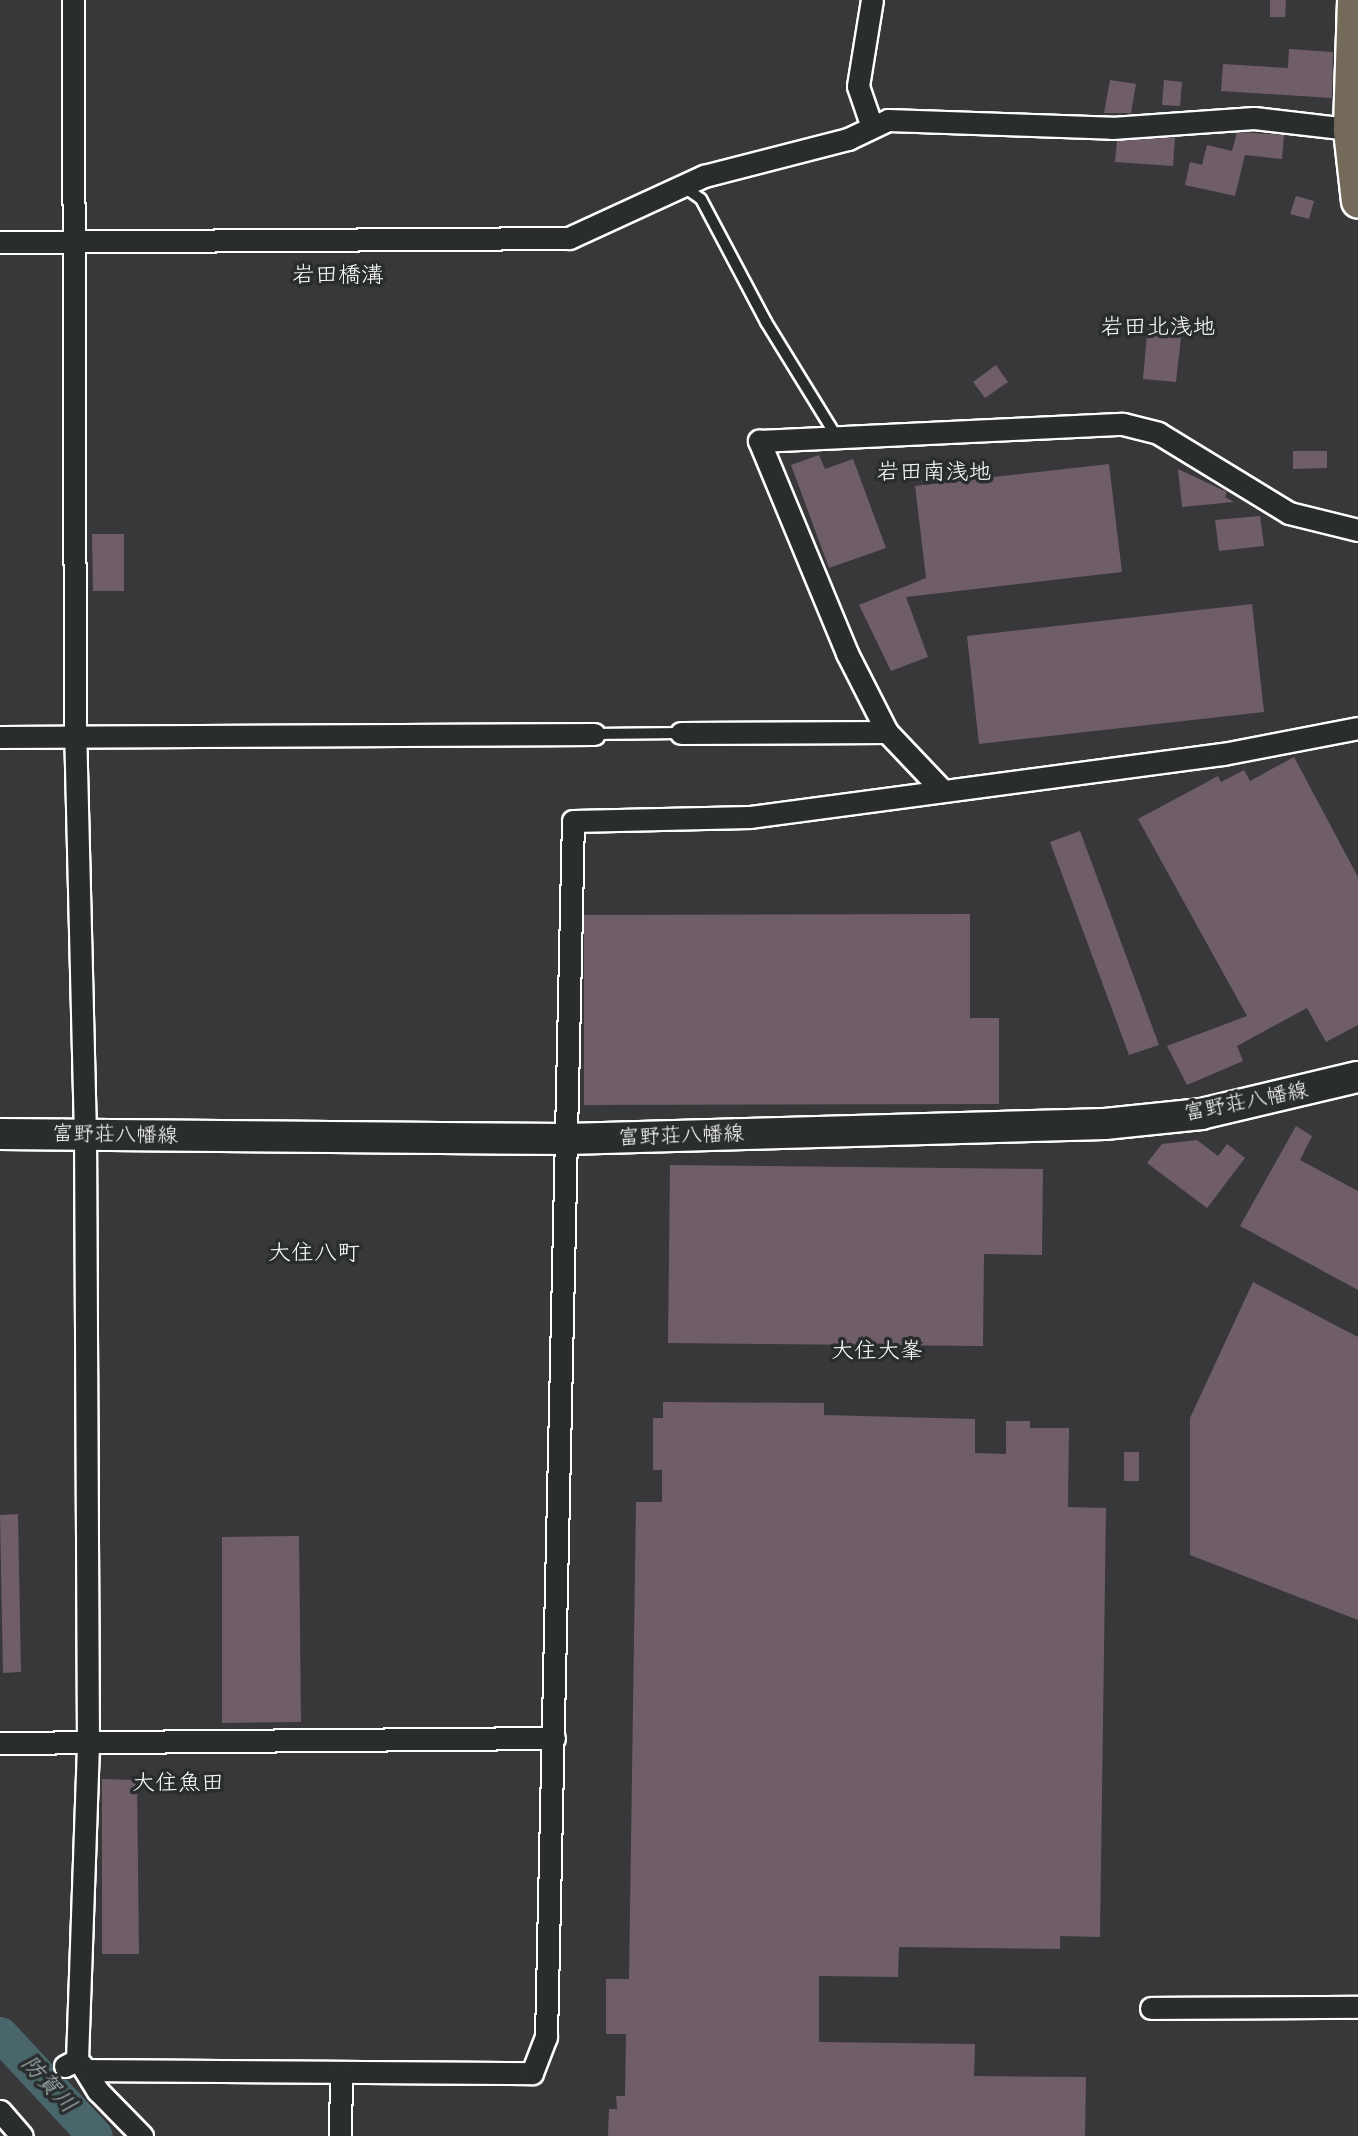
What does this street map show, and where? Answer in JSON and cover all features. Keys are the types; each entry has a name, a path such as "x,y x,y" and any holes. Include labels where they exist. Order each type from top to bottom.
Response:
{"main road":[{"path":"1353,0 1354,130 1358,201"},
{"name":"富野荘八幡線","path":"0,1134 567,1139 1105,1124 1201,1114 1358,1077"}],"street":[{"path":"73,0 75,737 85,1135 88,1742 77,2065 142,2136"},
{"path":"872,0 858,86 872,127"},
{"path":"0,242 569,238 681,185 888,120 1112,128 1254,118 1354,130"},
{"path":"943,791 887,732 847,653 759,441 1123,424 1158,433 1289,513 1358,530"},
{"path":"77,2065 341,2073 532,2073 547,2038 573,821 750,817 1223,754 1358,729"},
{"path":"681,733 887,732"},
{"path":"0,737 594,734"},
{"path":"0,1743 554,1738"},
{"path":"1151,2008 1358,2007"},
{"path":"341,2073 341,2136"},
{"path":"0,2111 17,2134"}],"lane":[{"path":"681,185 701,199 766,322 838,439"},
{"path":"594,734 681,733"}],"building":[{"path":"1270,0 1286,0 1285,17 1270,17"},
{"path":"1289,49 1333,52 1332,98 1221,91 1223,64 1288,68"},
{"path":"1110,80 1136,84 1131,113 1104,113"},
{"path":"1164,80 1182,82 1180,106 1162,105"},
{"path":"1237,132 1284,135 1282,159 1245,155 1235,196 1185,185 1190,162 1202,165 1207,145 1232,151"},
{"path":"1175,137 1173,166 1115,162 1117,141"},
{"path":"1296,196 1314,201 1309,219 1290,214"},
{"path":"1147,334 1181,337 1176,382 1143,379"},
{"path":"996,365 1008,382 985,398 973,382"},
{"path":"1293,451 1327,451 1327,468 1293,469"},
{"path":"819,455 825,469 853,459 886,548 829,568 791,465"},
{"path":"1109,464 1122,572 906,597 928,657 891,671 859,605 926,578 915,486"},
{"path":"1178,469 1227,492 1225,497 1234,502 1182,507"},
{"path":"1260,516 1264,546 1219,551 1215,520"},
{"path":"92,534 124,534 124,591 93,591"},
{"path":"1252,604 1264,712 979,744 967,636"},
{"path":"1294,757 1358,877 1358,1025 1326,1042 1307,1008 1237,1046 1243,1061 1187,1085 1167,1046 1247,1016 1138,819 1218,776 1221,782 1244,770 1250,781"},
{"path":"1080,831 1159,1045 1129,1055 1050,842"},
{"path":"970,914 970,1018 999,1018 999,1104 584,1105 584,915"},
{"path":"1296,1126 1312,1136 1300,1160 1358,1191 1358,1290 1240,1226"},
{"path":"1197,1140 1218,1156 1227,1144 1245,1158 1207,1208 1147,1163 1162,1144"},
{"path":"670,1165 1043,1169 1042,1255 984,1254 983,1346 668,1343"},
{"path":"1253,1282 1358,1337 1358,1620 1190,1555 1190,1418"},
{"path":"663,1402 824,1403 824,1415 975,1419 975,1453 1006,1454 1006,1421 1030,1421 1030,1428 1069,1428 1068,1507 1106,1508 1100,1937 1060,1936 1060,1949 899,1947 898,1977 819,1976 819,2042 975,2044 974,2076 1086,2077 1085,2136 608,2136 609,2109 617,2109 616,2096 625,2096 626,2034 606,2034 606,1979 629,1979 636,1502 662,1502 662,1470 653,1470 653,1418 663,1418"},
{"path":"1124,1452 1139,1452 1139,1481 1124,1481"},
{"path":"18,1514 21,1672 3,1673 0,1515"},
{"path":"299,1536 301,1722 222,1723 222,1537"},
{"path":"102,1779 137,1780 139,1954 102,1954"}],"waterway":[{"name":"防賀川","path":"0,2034 95,2136"}],"district":[{"name":"岩田橋溝","path":"338,276"},
{"name":"岩田北浅地","path":"1158,328"},
{"name":"岩田南浅地","path":"934,473"},
{"name":"大住八町","path":"314,1254"},
{"name":"大住大峯","path":"877,1352"},
{"name":"大住魚田","path":"178,1784"}]}
